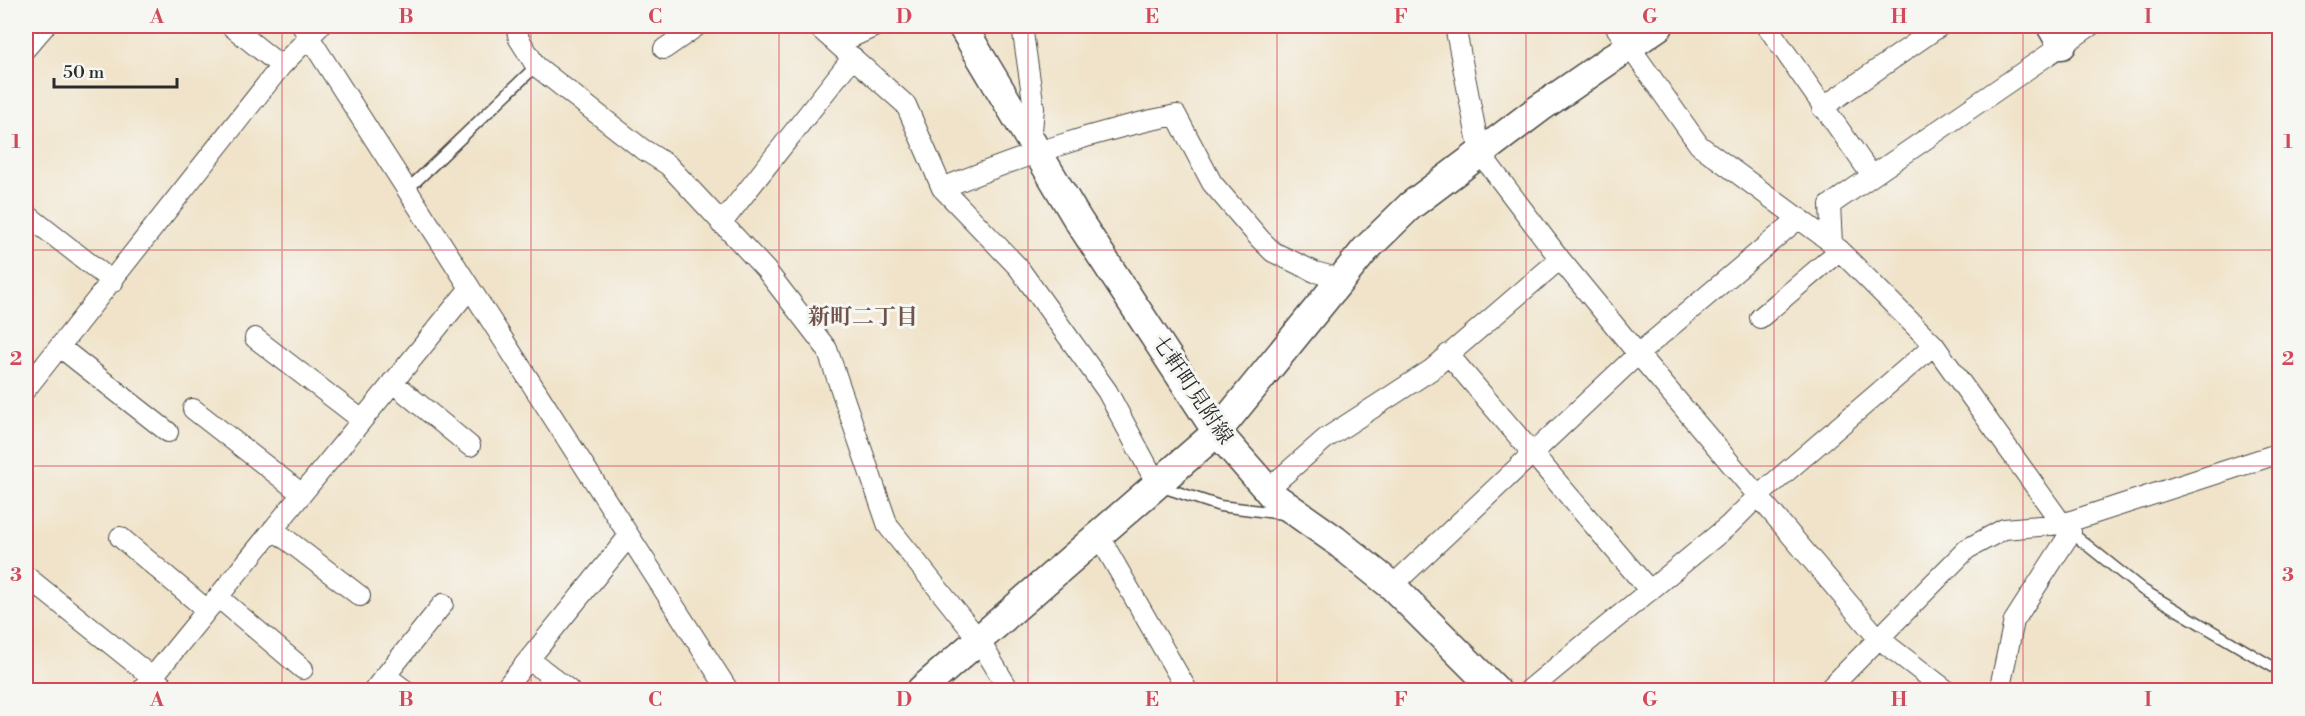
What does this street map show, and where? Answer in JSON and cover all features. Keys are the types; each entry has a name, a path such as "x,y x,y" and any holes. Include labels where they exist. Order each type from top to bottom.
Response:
{"street":[{"path":"26,48 45,26"},
{"path":"231,26 281,66"},
{"path":"516,26 519,39 536,66 641,148 668,165 721,225 766,270 827,349 888,526 979,640 1009,690"},
{"path":"664,49 697,26"},
{"path":"817,26 906,105 942,188 1018,267 1107,391 1158,486"},
{"path":"721,225 846,50 876,26"},
{"name":"七軒町見附線","path":"962,26 1034,147 1216,432 1268,489 1392,586 1496,690"},
{"path":"1022,26 1034,108 1034,147"},
{"path":"1455,26 1480,153 1560,259 1757,497 1878,638 1946,690"},
{"path":"921,690 1158,486 1216,432 1365,250 1410,206 1540,108 1622,36 1659,26"},
{"path":"1767,26 1822,108 1872,176"},
{"path":"1822,108 1940,26"},
{"path":"1836,246 1830,206 2056,35 2090,26"},
{"path":"26,390 311,30 407,190 728,690"},
{"path":"1622,36 1699,145 1836,246 1934,345 2067,528"},
{"path":"942,188 1034,147 1176,115 1212,183 1273,252 1315,272 1341,279"},
{"path":"26,214 113,282"},
{"path":"1392,586 1638,354 1799,218"},
{"path":"1760,318 1836,246"},
{"path":"1268,489 1325,439 1431,370 1560,259"},
{"path":"147,684 470,288"},
{"path":"255,338 362,420"},
{"path":"1529,690 1728,526 1757,497 1934,345"},
{"path":"60,347 168,432"},
{"path":"1449,354 1650,591"},
{"path":"392,382 470,446"},
{"path":"193,409 302,494"},
{"path":"1828,690 1967,549 2004,529 2067,528 2280,453"},
{"path":"2002,690 2000,687 2014,621 2067,528"},
{"path":"273,529 360,596"},
{"path":"504,690 629,536"},
{"path":"1099,536 1187,690"},
{"path":"120,537 303,669"},
{"path":"26,576 147,684 168,690"},
{"path":"405,690 380,683 443,604"},
{"path":"529,659 569,690"}],"lane":[{"path":"407,190 536,66"},
{"path":"1158,486 1220,506 1302,516"},
{"path":"2067,528 2143,590 2280,671"}],"district":[{"name":"新町二丁目","path":"863,317"}]}
